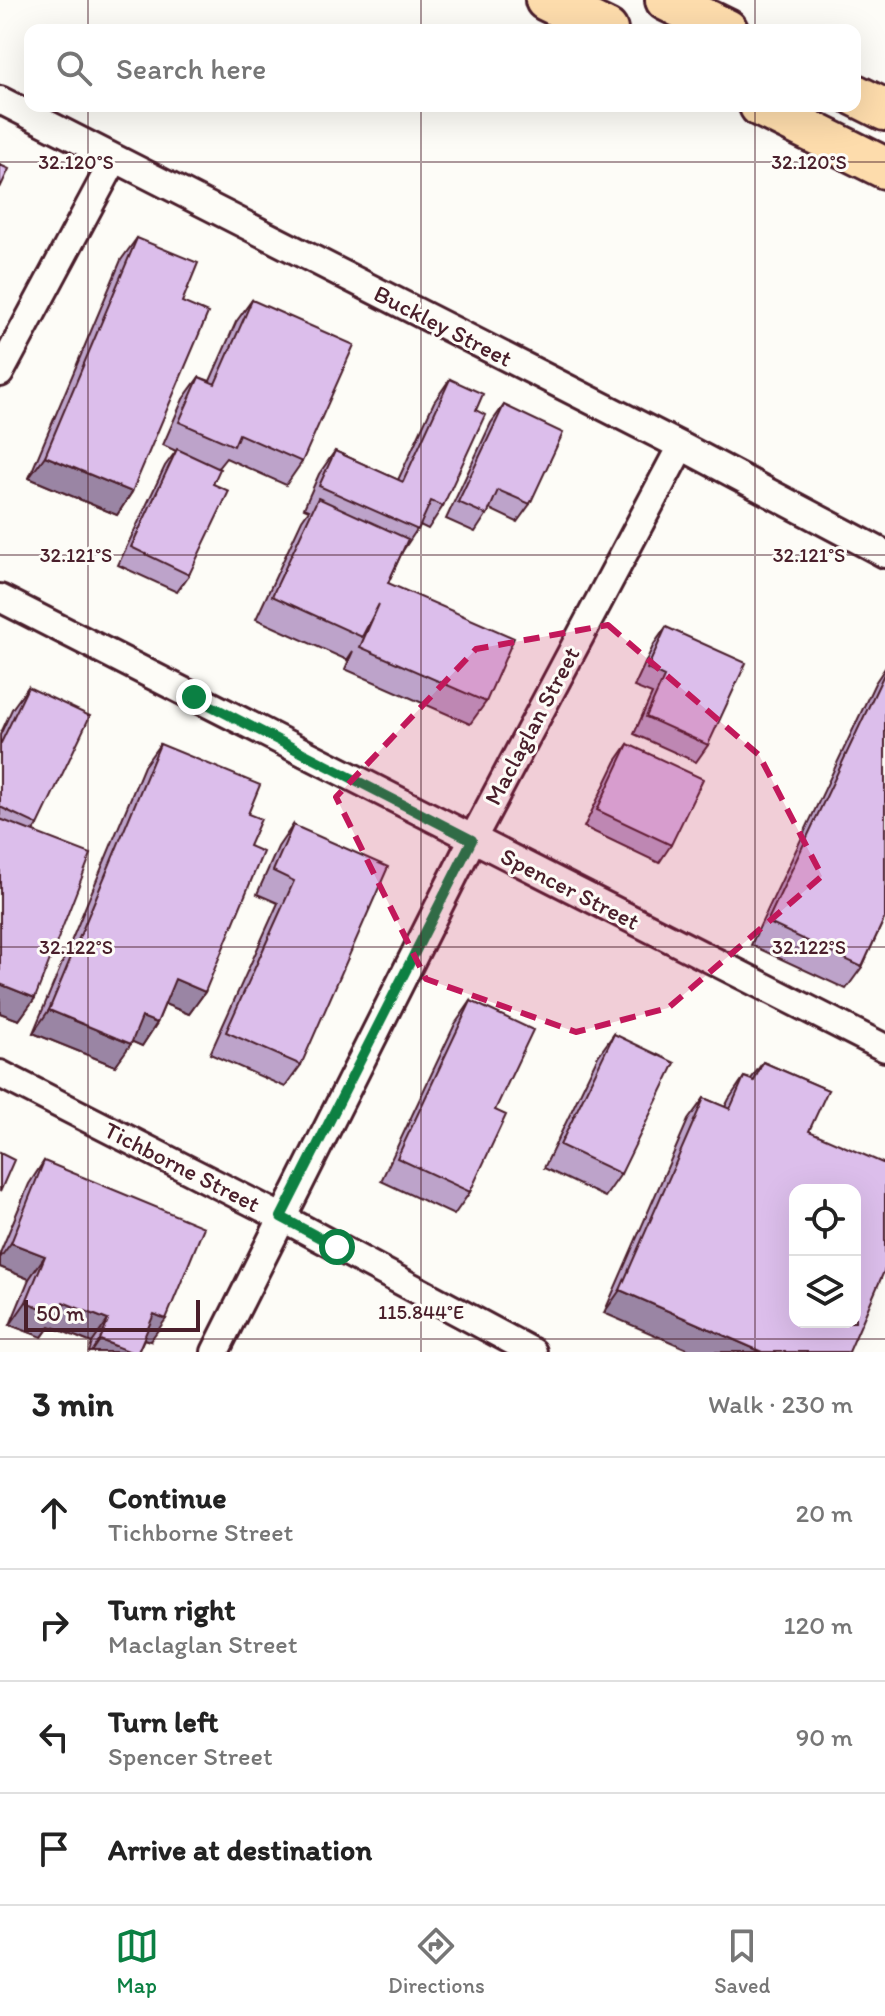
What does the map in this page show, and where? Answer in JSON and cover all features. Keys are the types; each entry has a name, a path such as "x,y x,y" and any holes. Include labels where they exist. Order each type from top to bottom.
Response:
{"main road":[{"path":"546,0 595,24"},
{"path":"666,0 715,24"},
{"path":"861,98 885,110"},
{"path":"772,112 885,168"}],"street":[{"name":"Buckley Street","path":"0,100 681,446 885,554"},
{"path":"0,373 114,160"},
{"name":"Maclaglan Street","path":"215,1352 472,840 681,446"},
{"name":"Spencer Street","path":"0,598 885,1048"},
{"name":"Tichborne Street","path":"0,1074 281,1217 533,1352"}],"highlighted area":[{"path":"608,625 759,755 822,876 668,1008 576,1032 426,979 336,797 476,649"}],"building":[{"path":"0,165 9,169 0,188"},
{"path":"137,238 198,263 182,302 208,313 132,492 45,456"},
{"path":"252,300 354,345 302,462 239,434 234,446 179,422 199,377 215,384"},
{"path":"450,379 483,394 476,410 485,415 443,506 431,501 418,530 319,486 335,451 403,482"},
{"path":"504,405 563,433 530,504 498,490 487,515 458,502"},
{"path":"177,449 220,469 213,484 229,491 189,575 131,547"},
{"path":"318,498 408,539 388,583 514,638 486,702 360,647 379,604 362,637 272,596"},
{"path":"666,627 746,663 708,745 646,717 664,677 647,669"},
{"path":"885,672 885,917 862,967 767,922"},
{"path":"28,687 90,716 38,825 0,807 0,745"},
{"path":"160,744 260,785 248,814 261,819 249,846 263,852 205,992 175,979 157,1023 142,1017 131,1044 49,1010"},
{"path":"628,744 703,779 671,845 597,810"},
{"path":"0,819 91,854 35,998 0,984"},
{"path":"293,825 388,867 301,1065 226,1032 294,881 273,871"},
{"path":"471,1001 533,1030 495,1110 506,1115 470,1192 397,1158"},
{"path":"614,1034 675,1063 621,1174 560,1145"},
{"path":"763,1062 828,1090 809,1131 885,1164 885,1269 861,1324 861,1184 789,1184 789,1328 859,1328 849,1352 762,1352 620,1290 704,1098 730,1109 744,1077 754,1081"},
{"path":"0,1153 14,1160 0,1192"},
{"path":"44,1161 204,1227 166,1319 154,1314 138,1352 100,1340 108,1320 63,1302 58,1315 26,1302 45,1256 11,1243"}],"route":[{"path":"194,697 472,840 281,1217 337,1247"}]}
